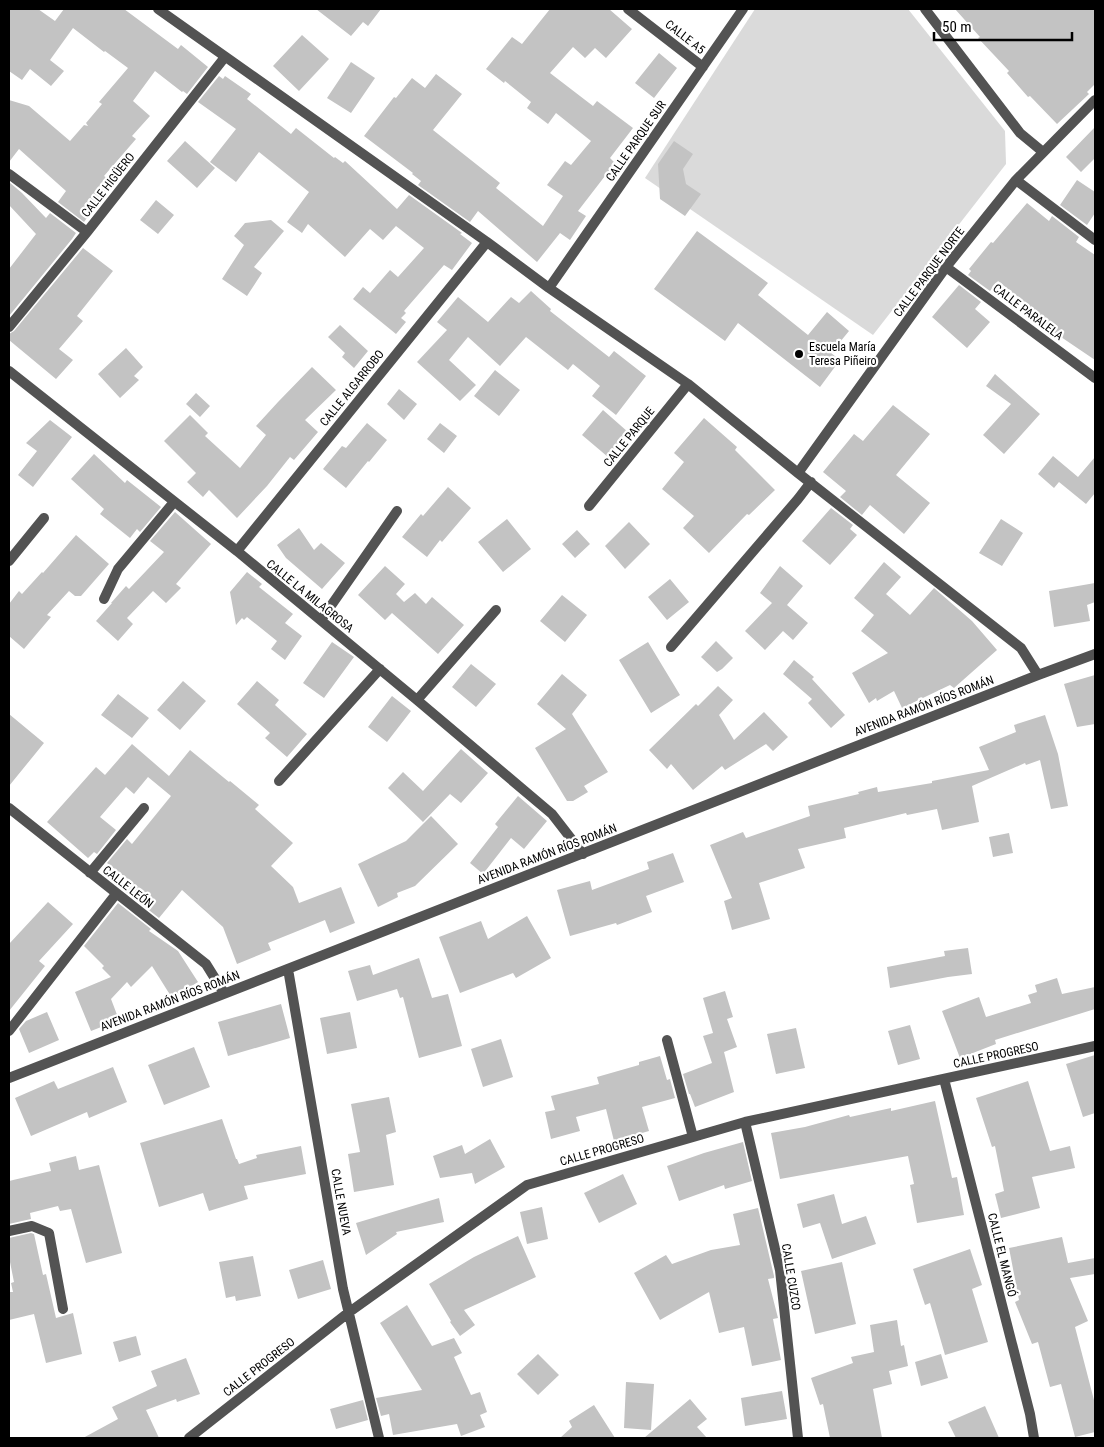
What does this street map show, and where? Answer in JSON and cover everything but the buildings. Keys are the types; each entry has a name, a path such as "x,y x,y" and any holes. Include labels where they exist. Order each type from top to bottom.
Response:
{"street":[{"path":"158,9 549,288 688,384 1021,648 1038,675"},
{"name":"CALLE A5","path":"628,9 703,67"},
{"name":"CALLE PARQUE SUR","path":"549,288 743,9"},
{"path":"925,9 1020,132 1043,152"},
{"name":"CALLE HIGÜERO","path":"9,327 87,232 225,57"},
{"name":"CALLE PARQUE NORTE","path":"798,473 946,267 1016,180 1095,100"},
{"path":"9,174 87,232"},
{"path":"1016,180 1095,240"},
{"name":"CALLE ALGARROBO","path":"237,551 487,242"},
{"name":"CALLE PARALELA","path":"946,267 1095,378"},
{"name":"CALLE LA MILAGROSA","path":"9,371 237,551 417,700 552,814 583,854"},
{"name":"CALLE PARQUE","path":"588,506 688,384"},
{"path":"671,647 811,482"},
{"path":"104,599 118,569 174,502"},
{"path":"321,620 397,511"},
{"path":"9,561 44,518"},
{"path":"417,700 496,610"},
{"name":"AVENIDA RAMÓN RÍOS ROMÁN","path":"9,1078 1095,654"},
{"path":"279,781 380,669"},
{"name":"CALLE LEÓN","path":"9,808 206,964 224,993"},
{"path":"90,873 144,808"},
{"path":"9,1031 116,894"},
{"name":"CALLE NUEVA","path":"288,968 348,1313 379,1438"},
{"path":"668,1040 692,1137"},
{"name":"CALLE PROGRESO","path":"190,1438 348,1313 527,1184 744,1122 1095,1046"},
{"name":"CALLE EL MANGÓ","path":"944,1079 1028,1405 1034,1438"},
{"name":"CALLE CUZCO","path":"744,1122 780,1270 798,1438"},
{"path":"9,1232 32,1226 49,1233 63,1309"}],"shaded area":[{"path":"755,9 908,9 1005,131 1006,164 873,335 645,178"}],"place":[{"name":"Escuela María Teresa Piñeiro","path":"799,354"}]}
